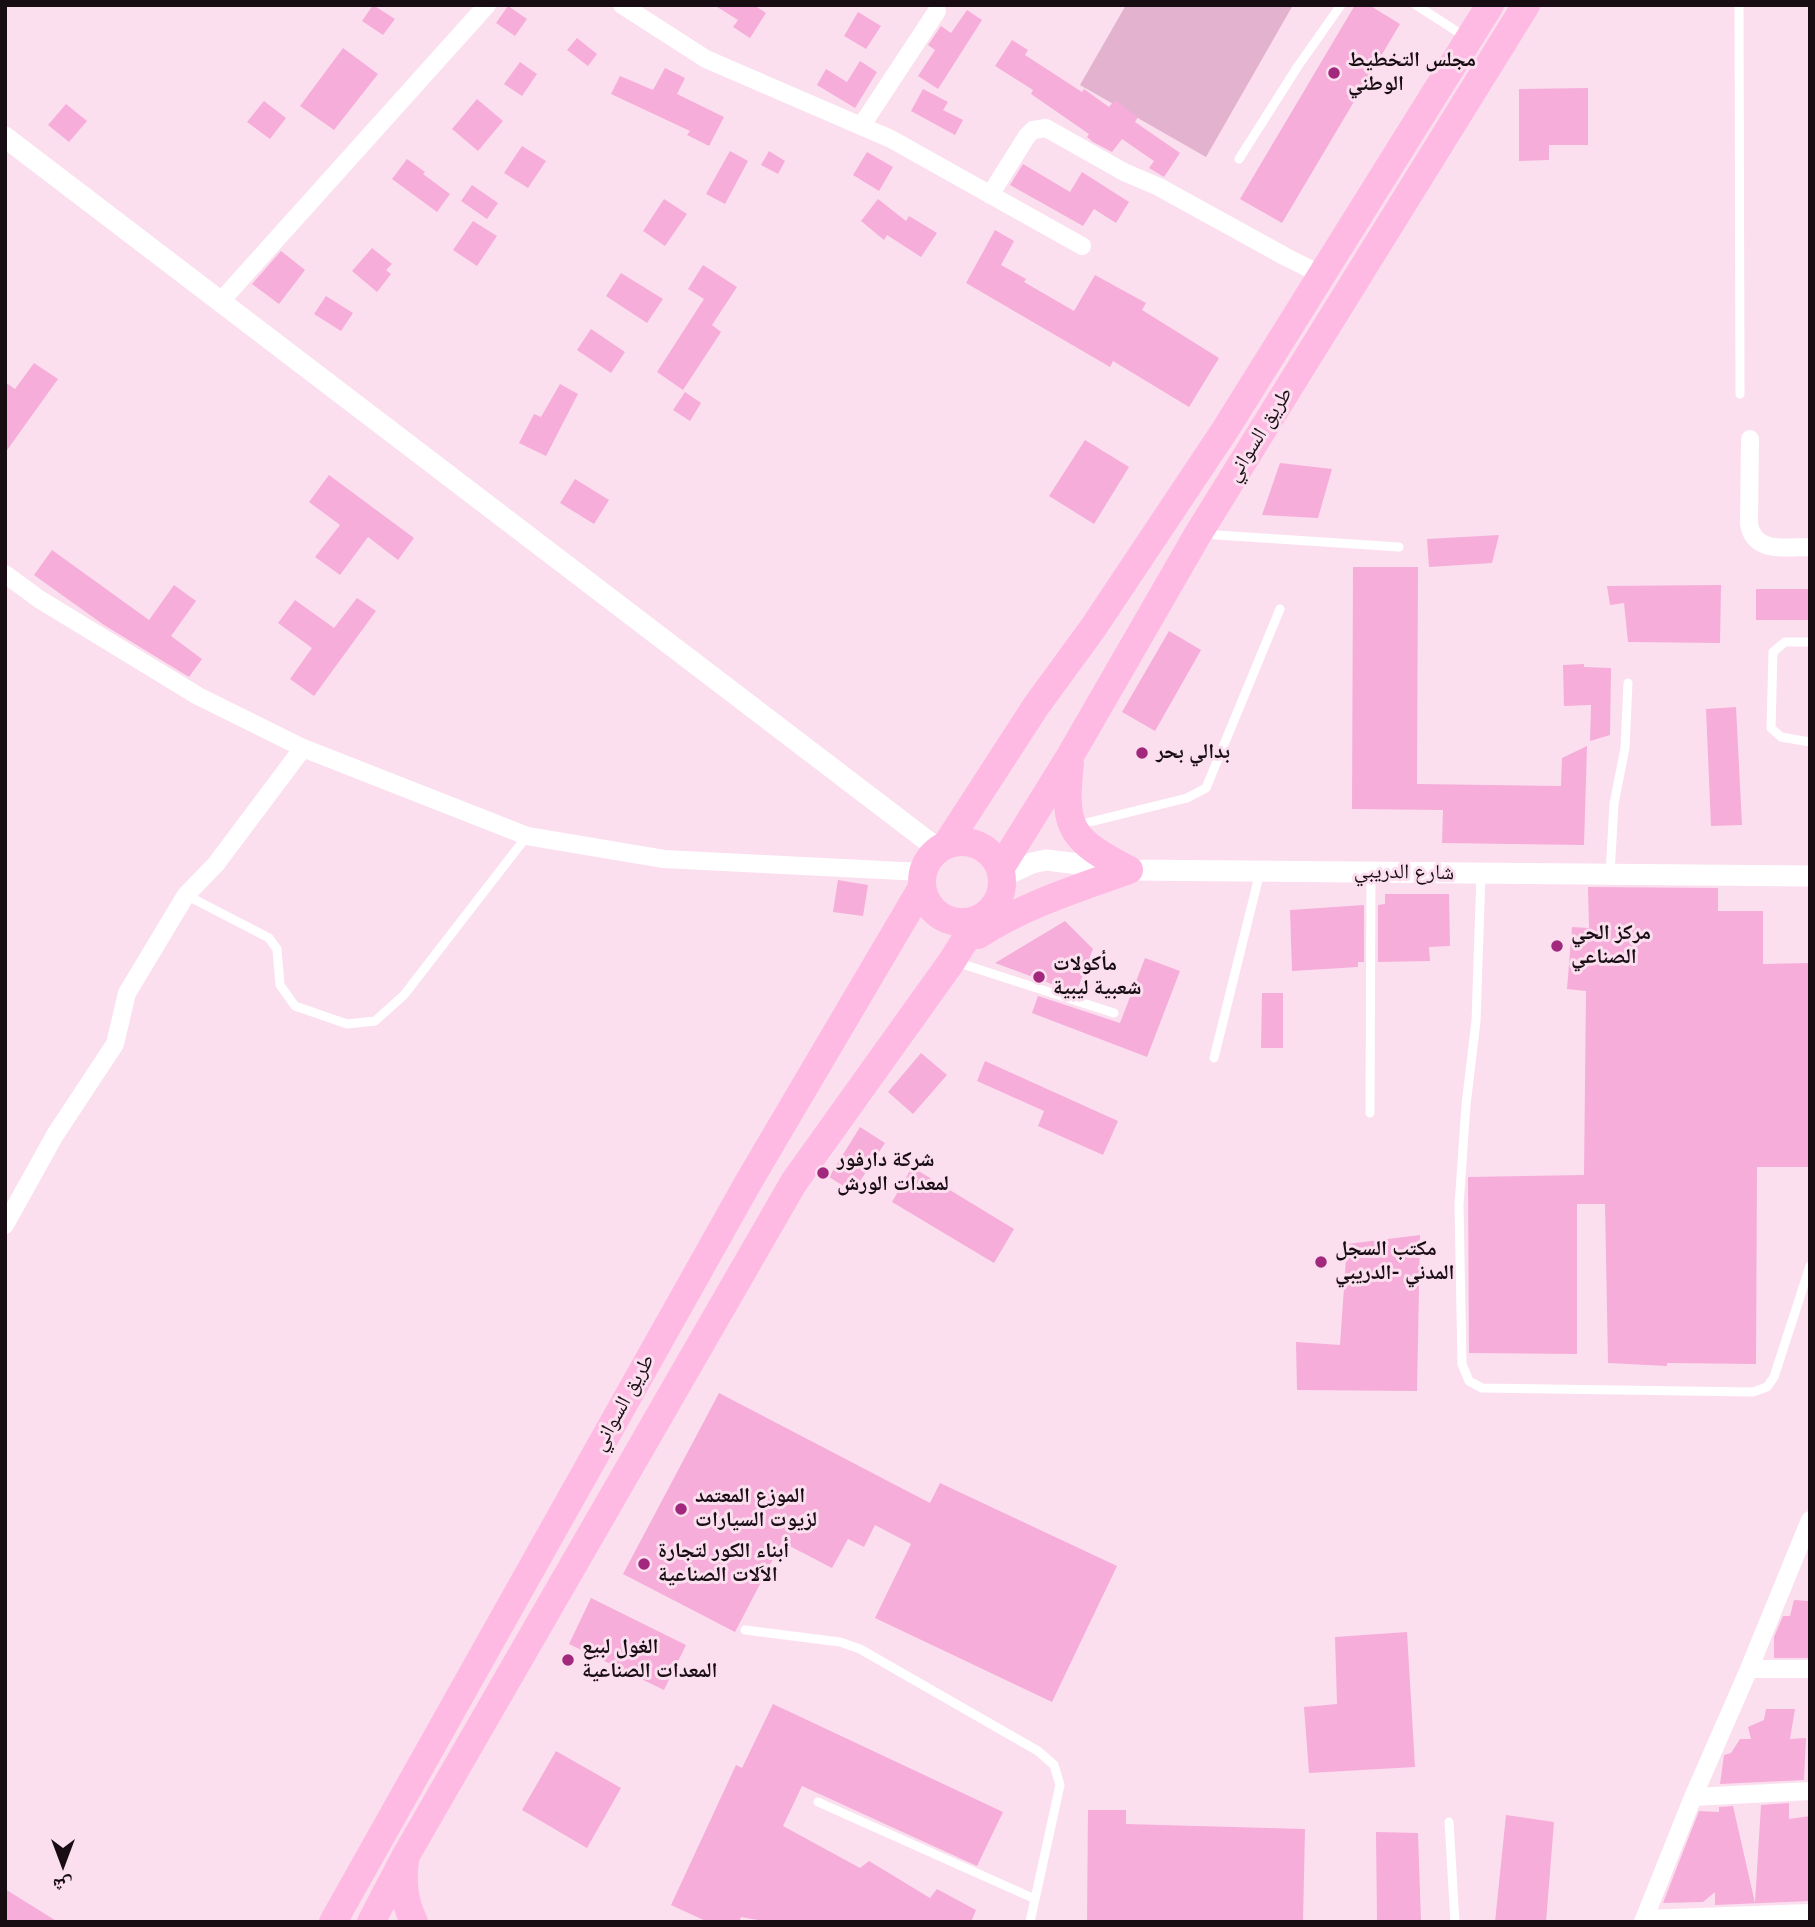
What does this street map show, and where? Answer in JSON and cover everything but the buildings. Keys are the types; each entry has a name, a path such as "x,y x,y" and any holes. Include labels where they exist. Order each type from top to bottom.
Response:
{"highway":[{"name":"طريق السواني","path":"333,1922 749,1181 932,864 1036,706 1093,628 1225,430 1490,5"},
{"name":"طريق السواني","path":"1001,873 1198,534 1526,5"},
{"path":"1070,756 1066,793 1073,827 1082,841 1095,852 1129,870"},
{"path":"956,842 974,843 990,853 1001,873 1002,890 997,902 989,912 978,919 960,923 942,918 929,905 932,864 956,842"},
{"path":"955,954 986,930 1024,910 1129,870"},
{"name":"طريق السواني","path":"371,1922 405,1857 783,1200 978,919"},
{"path":"405,1857 402,1882 407,1906 414,1922"}],"street":[{"path":"221,300 487,5"},
{"path":"622,5 706,58 793,98 862,125 1082,246"},
{"path":"862,125 937,11"},
{"path":"990,195 1027,135 1034,130 1046,128 1124,172 1159,187 1322,275"},
{"path":"5,137 221,300 932,864"},
{"path":"1750,439 1749,524 1752,535 1762,545 1769,547 1810,547"},
{"path":"5,574 39,599 198,696 303,748 527,836 664,859 932,864"},
{"path":"5,1225 55,1135 115,1044 127,993 186,895 216,864 303,748"},
{"name":"شارع الدريبي","path":"1001,873 1046,860 1129,870 1810,876"},
{"path":"1810,1520 1644,1920 1810,1913"},
{"path":"1749,1669 1810,1669"},
{"path":"1693,1797 1810,1791"}],"lane":[{"path":"1239,159 1298,66 1341,5"},
{"path":"1416,5 1469,39"},
{"path":"1739,5 1740,394"},
{"path":"1198,534 1399,547"},
{"path":"1073,827 1187,798 1206,788 1280,609"},
{"path":"1810,642 1785,642 1773,652 1771,728 1781,737 1810,742"},
{"path":"1609,874 1614,804 1625,748 1628,683"},
{"path":"186,895 269,938 277,949 280,985 295,1006 346,1024 375,1021 404,995 527,836"},
{"path":"1214,1058 1260,872"},
{"path":"1370,1113 1371,873"},
{"path":"1481,874 1476,1021 1466,1105 1459,1205 1462,1364 1469,1381 1482,1388 1753,1392 1767,1387 1774,1377 1810,1266"},
{"path":"955,954 1114,1013"},
{"path":"745,1630 840,1642 860,1649 1038,1751 1054,1765 1060,1785 1030,1922"},
{"path":"818,1802 1035,1899"},
{"path":"1449,1822 1455,1922"}],"shaded area":[{"path":"1126,5 1293,5 1206,157 1080,85"}],"place":[{"name":"مجلس التخطيط الوطني","path":"1334,73"},
{"name":"بدالي بحر","path":"1142,753"},
{"name":"مركز الحي الصناعي","path":"1557,946"},
{"name":"مأكولات شعبية ليبية","path":"1039,977"},
{"name":"شركة دارفور لمعدات الورش","path":"823,1173"},
{"name":"مكتب السجل المدني -الدريبي","path":"1321,1262"},
{"name":"الموزع المعتمد لزيوت السيارات","path":"681,1509"},
{"name":"أبناء الكور لتجارة الاَلات الصناعية","path":"644,1564"},
{"name":"الغول لبيع المعدات الصناعية","path":"568,1660"}]}
